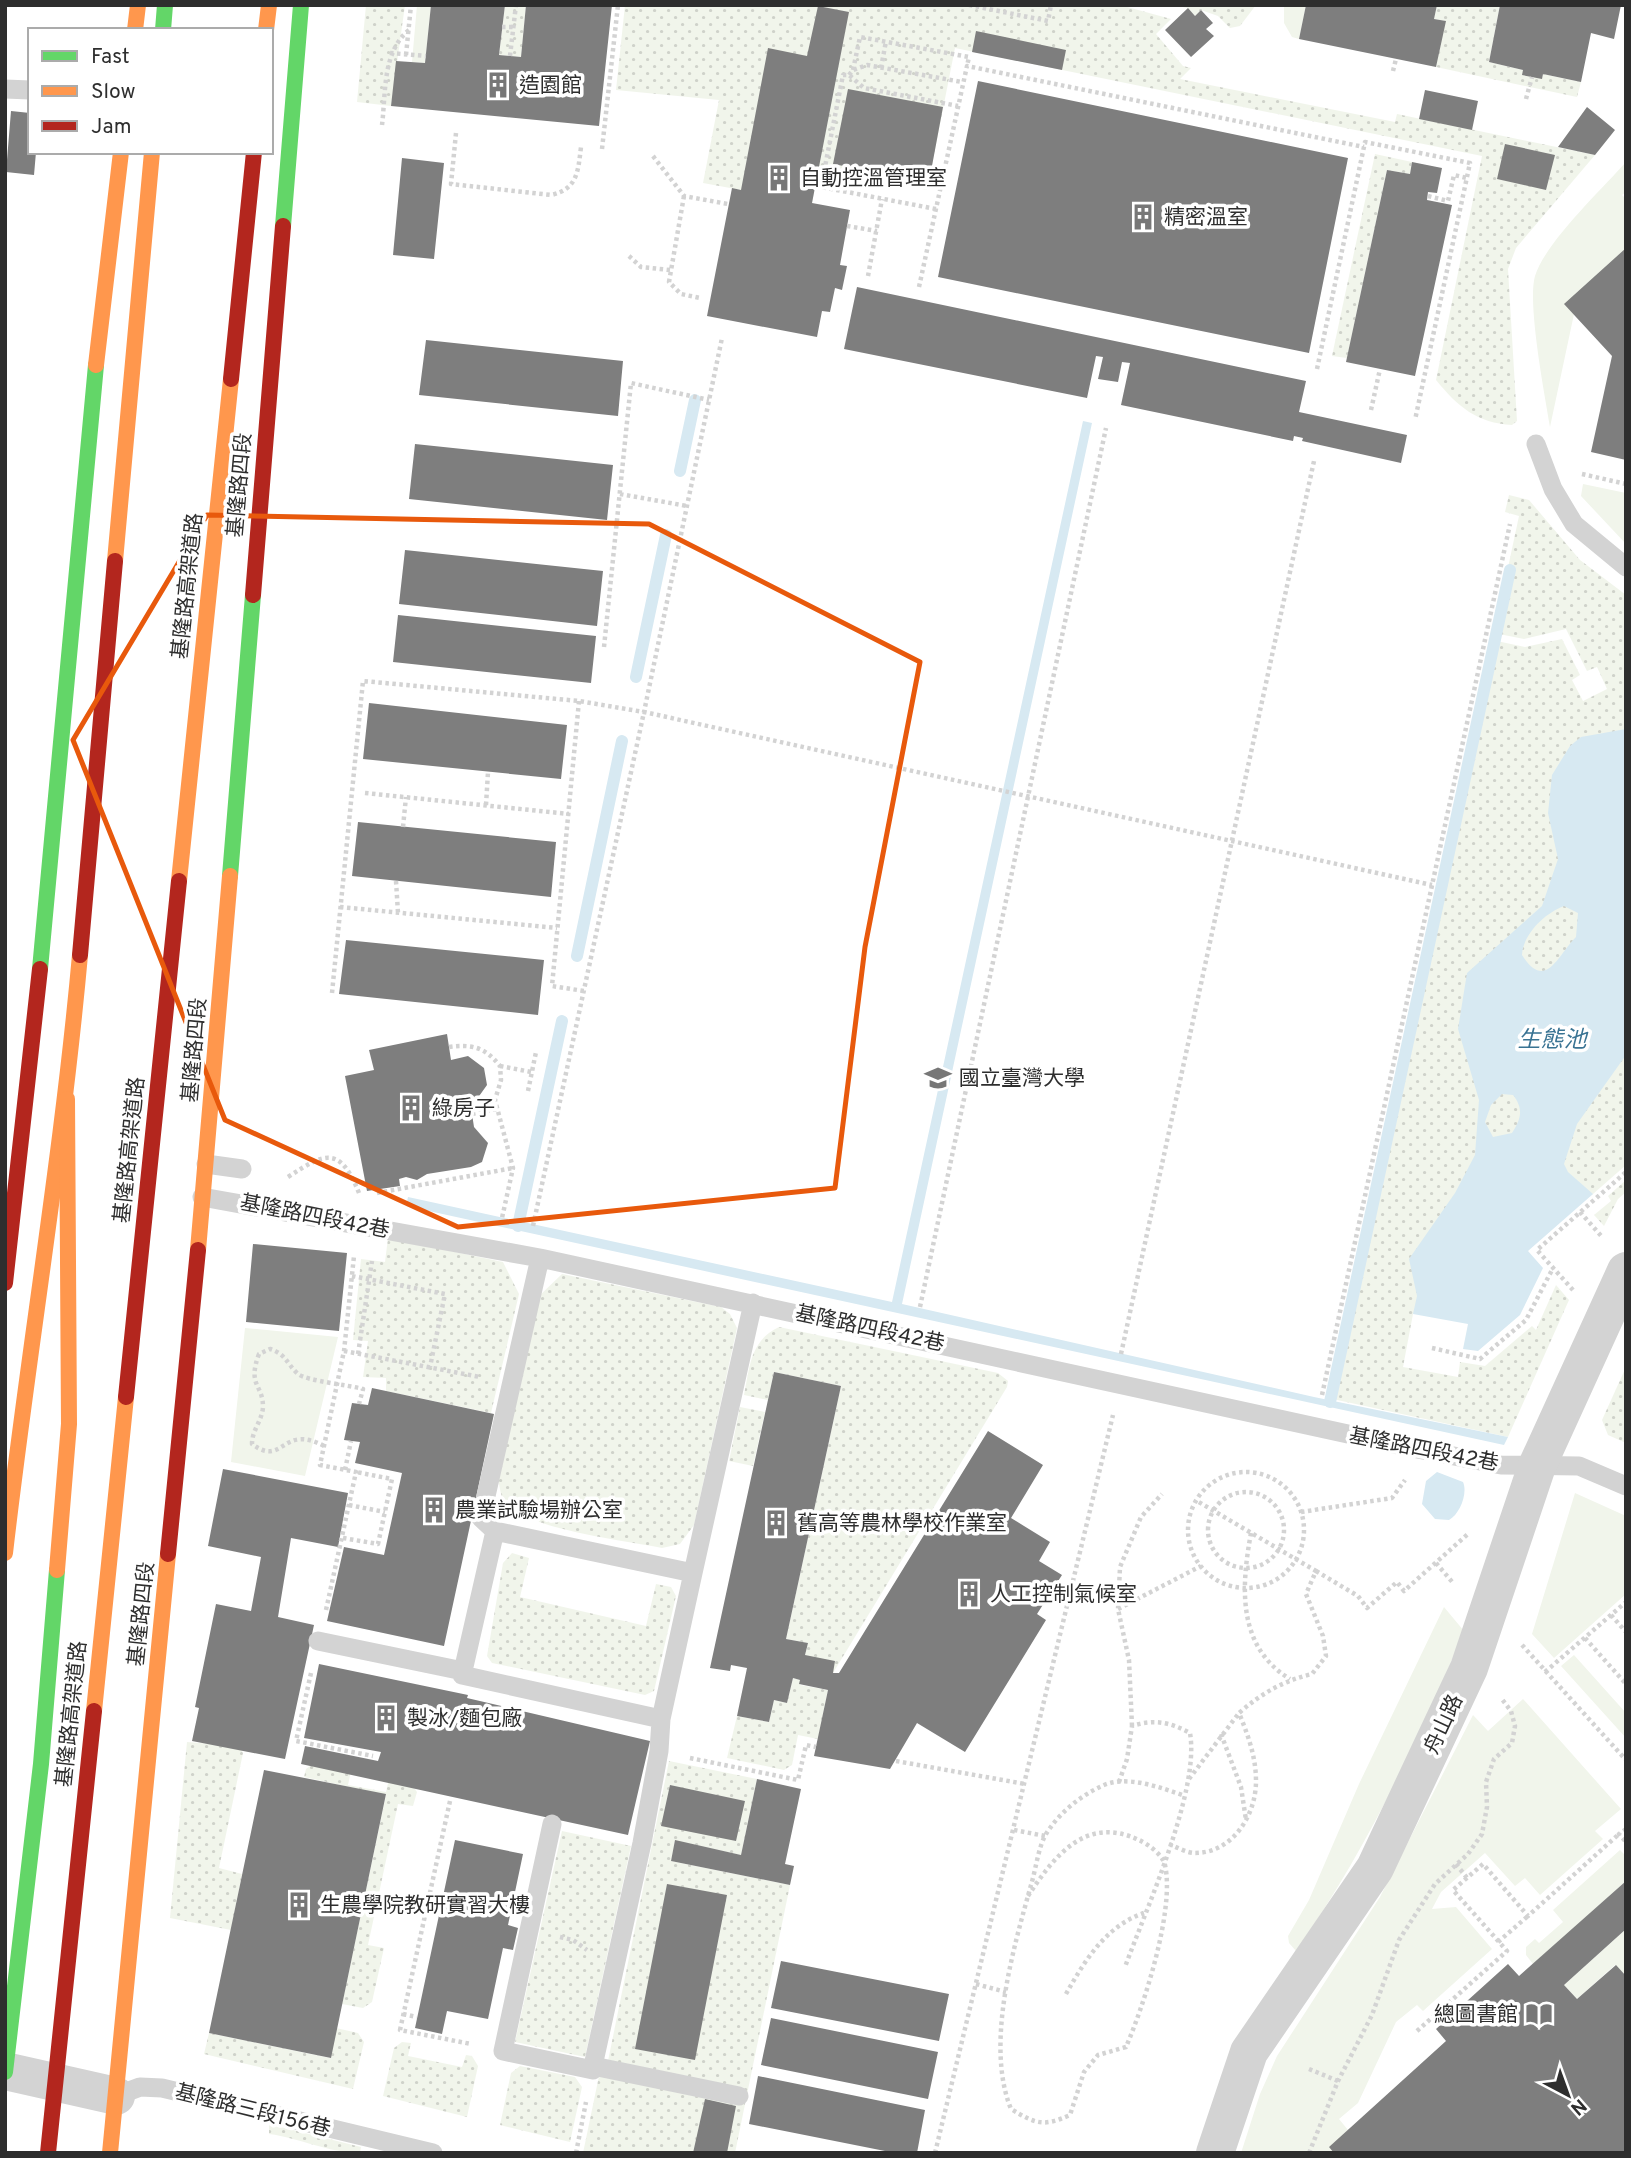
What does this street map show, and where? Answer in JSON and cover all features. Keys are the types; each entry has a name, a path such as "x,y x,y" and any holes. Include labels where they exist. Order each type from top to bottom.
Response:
{"main road":[{"path":"135,28 138,5"},
{"path":"163,28 165,5"},
{"path":"266,28 269,5"},
{"name":"基隆路四段","path":"110,2153 206,1164 280,119 300,5"},
{"path":"5,1283 38,986 99,335 121,154"},
{"path":"5,1553 25,1379 67,1099 152,154"},
{"name":"基隆路高架道路","path":"48,2153 254,154"},
{"path":"5,2072 41,1763 69,1424 67,1099"}],"street":[{"name":"舟山路","path":"1215,2153 1249,2052 1376,1868 1469,1668 1537,1466 1626,1271"},
{"path":"5,2072 116,2096"}],"lane":[{"path":"5,89 28,90"},
{"path":"1535,444 1553,489 1574,524 1626,567"},
{"path":"206,1164 242,1170"},
{"name":"基隆路四段42巷","path":"202,1197 533,1257 1412,1448 1501,1465 1579,1466 1626,1486"},
{"path":"533,1257 511,1384 481,1518 495,1531 693,1573"},
{"path":"593,2068 659,1751 661,1719 753,1303"},
{"path":"495,1531 462,1675 661,1719"},
{"path":"318,1641 463,1671"},
{"path":"552,1824 503,2051 738,2096"},
{"name":"基隆路三段156巷","path":"116,2096 141,2087 162,2088 433,2153"}],"path":[{"path":"406,55 411,5"},
{"path":"510,56 516,5"},
{"path":"602,149 618,5"},
{"path":"969,5 1048,21 1051,5"},
{"path":"502,27 513,27"},
{"path":"382,125 390,53 396,40 409,30"},
{"path":"849,75 853,70 860,37 969,57 919,287"},
{"path":"881,68 886,41"},
{"path":"390,53 426,56"},
{"path":"1394,71 1396,59"},
{"path":"853,70 867,65 963,82"},
{"path":"967,66 1364,148"},
{"path":"849,75 843,75 821,187 936,209"},
{"path":"849,75 857,85 864,88 958,106"},
{"path":"1527,99 1532,77"},
{"path":"456,133 451,184 551,195 566,192 575,181 581,147"},
{"path":"1317,369 1365,142 1470,163 1415,420"},
{"path":"653,156 684,196 728,204"},
{"path":"1428,196 1448,201 1454,175 1467,178"},
{"path":"684,196 669,282 681,294 700,298"},
{"path":"868,276 882,199"},
{"path":"847,226 877,232"},
{"path":"629,256 641,267 670,270"},
{"path":"533,1257 584,991 722,338"},
{"path":"1371,410 1380,369"},
{"path":"604,647 631,383 709,400"},
{"path":"914,1338 1106,428"},
{"path":"935,2153 1025,1784 1118,1383 1314,461"},
{"path":"1571,472 1626,484"},
{"path":"620,494 687,506"},
{"path":"1315,1426 1510,524"},
{"path":"331,993 363,681 579,701 644,712 1432,885"},
{"path":"579,701 552,986 584,991"},
{"path":"486,805 488,772"},
{"path":"365,793 569,814"},
{"path":"404,827 406,797"},
{"path":"396,881 398,913"},
{"path":"340,906 557,928"},
{"path":"449,1047 466,1044 480,1047 500,1066 531,1072"},
{"path":"528,1090 536,1052"},
{"path":"500,1066 497,1109 513,1168 503,1211"},
{"path":"472,1114 497,1109"},
{"path":"288,1177 317,1158 331,1156 344,1163 360,1196"},
{"path":"373,1194 513,1168"},
{"path":"1578,1296 1537,1250 1626,1172"},
{"path":"1580,1212 1605,1239"},
{"path":"343,1538 378,1544 392,1479 320,1465 344,1351 357,1223"},
{"path":"358,1354 373,1255"},
{"path":"1432,1348 1480,1359 1526,1320 1553,1268"},
{"path":"352,1276 445,1294 430,1367"},
{"path":"324,1446 311,1439 297,1438 276,1452 263,1452 253,1444 252,1432 263,1411 262,1399 253,1379 259,1354 270,1349 282,1353 298,1374 363,1389 359,1404"},
{"path":"344,1351 511,1384"},
{"path":"345,1470 351,1441"},
{"path":"1301,1512 1392,1498 1406,1478 1412,1448"},
{"path":"356,1472 296,1741 373,1756"},
{"path":"1256,1473 1281,1484 1291,1494 1301,1512 1304,1532 1296,1559 1277,1579 1244,1588 1223,1583 1201,1566 1193,1555 1188,1527 1196,1501 1205,1490 1228,1475 1256,1473"},
{"path":"1119,1783 1127,1759 1132,1726 1129,1660 1118,1609 1120,1567 1141,1517 1162,1494"},
{"path":"1234,1494 1262,1495 1281,1514 1284,1532 1279,1549 1266,1563 1245,1567 1231,1565 1212,1546 1208,1528 1213,1511 1234,1494"},
{"path":"1196,1501 1358,1597 1367,1608 1397,1582 1404,1591 1469,1532"},
{"path":"349,1505 384,1512"},
{"path":"1251,1533 1244,1588 1256,1646 1270,1667 1290,1679"},
{"path":"1436,1563 1483,1620 1522,1645 1626,1760"},
{"path":"1118,1609 1201,1566"},
{"path":"1188,1782 1238,1713 1262,1693 1290,1679 1312,1674 1326,1656 1323,1636 1306,1594 1316,1571"},
{"path":"1545,1672 1626,1602"},
{"path":"1611,1615 1626,1632"},
{"path":"1585,1638 1626,1684"},
{"path":"1310,2153 1338,2081 1372,2014 1399,1940 1435,1884 1482,1834 1486,1782 1494,1759 1512,1743 1515,1726 1511,1711 1494,1688"},
{"path":"1169,1844 1194,1853 1224,1846 1246,1823 1256,1783 1251,1745 1238,1713"},
{"path":"1125,1967 1165,1862 1185,1796 1192,1745 1190,1732 1171,1723 1147,1721 1132,1726"},
{"path":"1221,1734 1241,1787 1246,1823"},
{"path":"659,1751 798,1780 806,1745 816,1746"},
{"path":"896,1761 1025,1784"},
{"path":"1028,1895 1049,1864 1077,1838 1120,1831 1146,1844 1165,1862 1167,1886 1155,1964 1126,2047 1098,2055 1084,2072 1070,2115 1048,2124 1030,2120 1011,2109 1004,2092 1001,2034 1006,1992 1028,1895 1045,1836 1062,1812 1104,1785 1119,1783 1156,1786 1185,1796"},
{"path":"450,1801 400,2030 503,2051"},
{"path":"1498,1941 1626,1829"},
{"path":"1014,1830 1045,1836"},
{"path":"1619,1834 1626,1842"},
{"path":"1456,1864 1467,1878"},
{"path":"1417,2031 1507,1951 1453,1890 1483,1864 1528,1916"},
{"path":"1066,1994 1083,1965 1102,1941 1124,1920 1145,1913"},
{"path":"526,1941 542,1943 566,1937 604,1958 616,1961"},
{"path":"976,1984 1006,1992"},
{"path":"403,2014 417,2017"},
{"path":"576,2153 593,2068"},
{"path":"1308,2069 1338,2081"}],"highlighted area":[{"path":"207,515 649,524 920,662 865,947 835,1188 458,1227 225,1120 73,740"}],"shaded area":[{"path":"366,5 405,5 391,106 357,102"},
{"path":"417,5 431,5 425,63 412,62"},
{"path":"505,5 526,5 521,57 499,55"},
{"path":"625,5 1120,5 1171,19 1156,34 1183,66 1191,68 1180,79 1395,122 1397,114 1595,155 1516,248 1508,269 1517,421 1512,425 1500,424 1478,417 1460,406 1436,380 1482,156 955,48 927,190 818,169 812,203 703,183 719,100 616,90"},
{"path":"1172,5 1256,5 1240,26 1230,28 1218,16 1201,10 1195,16 1188,8"},
{"path":"1284,5 1306,5 1299,39 1292,37 1284,23"},
{"path":"1437,5 1500,5 1489,62 1523,70 1542,78 1543,74 1581,82 1577,97 1436,67 1445,21 1434,19"},
{"path":"1375,154 1412,162 1410,174 1387,170 1347,358 1332,356"},
{"path":"1626,162 1626,192 1622,195 1626,199 1626,248 1574,314 1550,427 1533,307 1535,276 1550,248"},
{"path":"1583,484 1626,493 1626,544 1581,496"},
{"path":"1509,495 1529,500 1580,560 1626,595 1626,1165 1593,1194 1413,1314 1403,1367 1458,1377 1460,1362 1485,1366 1532,1326 1536,1330 1556,1285 1569,1300 1508,1437 1328,1398 1492,640 1525,647 1562,639 1580,675 1572,680 1583,701 1607,689 1597,667 1587,671 1566,629 1524,639 1494,633 1519,516 1505,512"},
{"path":"1626,1180 1626,1192 1618,1199 1604,1226 1594,1215 1611,1201 1608,1196"},
{"path":"388,1238 503,1262 519,1294 491,1413 386,1391 386,1378 363,1377 368,1341 353,1340 361,1259 385,1262"},
{"path":"562,1274 721,1307 730,1314 737,1328 694,1525 680,1544 662,1548 556,1527 517,1513 506,1504 500,1492 498,1478 538,1297"},
{"path":"779,1327 998,1373 1008,1381 1007,1387 833,1673 805,1655 808,1643 786,1639 841,1386 774,1372 768,1400 744,1395 750,1364 757,1347 762,1339"},
{"path":"245,1328 338,1337 305,1476 231,1462"},
{"path":"1626,1367 1626,1443 1608,1435 1602,1420"},
{"path":"740,1407 765,1412 753,1466 729,1461"},
{"path":"1575,1493 1626,1516 1626,1594 1554,1658 1532,1634"},
{"path":"512,1553 529,1558 520,1597 646,1626 656,1584 671,1587 676,1596 654,1691 645,1695 492,1663 487,1656 503,1563"},
{"path":"1444,1607 1464,1631 1446,1673 1389,1796 1345,1875 1296,1951 1289,1943 1288,1936 1309,1900 1359,1784"},
{"path":"1574,1655 1626,1713 1626,1738 1561,1666"},
{"path":"793,1678 800,1680 800,1685 828,1690 818,1739 798,1735 792,1765 784,1770 727,1758 737,1716 769,1722 774,1700 787,1703"},
{"path":"1523,1699 1621,1809 1595,1831 1603,1839 1540,1895 1525,1878 1515,1886 1485,1853 1441,1892 1432,1909 1456,1907 1492,1949 1423,2011 1417,2005 1396,2022 1358,2103 1339,2119 1348,2130 1330,2147 1334,2153 1241,2153 1260,2094 1277,2056 1380,1897 1473,1715 1488,1731"},
{"path":"187,1742 239,1746 243,1753 219,1868 242,1874 231,1930 170,1918"},
{"path":"669,1761 757,1779 741,1855 675,1841 671,1861 790,1885 735,2153 583,2153 599,2076 608,2061"},
{"path":"314,1763 351,1771 348,1785 386,1792 389,1779 411,1784 417,1792 413,1806 398,1804 368,1945 384,1948 372,2002 363,2008 342,2004 386,1795 304,1777 306,1769"},
{"path":"562,1831 631,1846 585,2057 515,2042"},
{"path":"1620,1850 1626,1856 1626,1881 1533,1964 1526,1955 1526,1947 1535,1939 1539,1943 1563,1922 1553,1910"},
{"path":"1626,1929 1626,1976 1615,1965 1577,1999 1564,1985"},
{"path":"336,2028 358,2033 364,2042 353,2089 204,2054 209,2033 330,2058"},
{"path":"402,2042 411,2043 408,2056 462,2067 466,2055 472,2056 478,2066 467,2117 383,2096 394,2048"},
{"path":"520,2066 575,2077 582,2087 570,2142 500,2125 511,2073"},
{"path":"269,2124 361,2147 360,2153 337,2151 269,2134"}],"water":[{"path":"1083,421 1092,423 902,1304 1314,1397 1508,1437 1504,1445 406,1206 408,1197 892,1302"},
{"name":"生態池","path":"1626,729 1626,1055 1577,1124 1564,1164 1568,1172 1593,1194 1528,1251 1543,1268 1520,1315 1478,1351 1463,1349 1468,1324 1413,1314 1417,1296 1409,1259 1455,1193 1475,1155 1479,1100 1458,1029 1467,973 1542,906 1558,859 1548,813 1552,775 1570,746 1581,737","holes":["1564,906 1578,913 1576,937 1552,966 1538,970 1522,955 1526,939 1536,925","1502,1094 1513,1095 1519,1105 1519,1119 1512,1133 1493,1137 1485,1122 1491,1105"]},
{"path":"1437,1472 1463,1482 1464,1497 1460,1508 1449,1520 1435,1519 1422,1504 1426,1481"}],"building":[{"name":"造園館","path":"431,5 505,5 499,55 521,57 526,5 612,5 599,126 391,106 396,61 425,63"},
{"path":"1306,5 1437,5 1434,19 1446,21 1436,67 1299,39"},
{"path":"1500,5 1621,5 1614,39 1591,33 1581,82 1543,74 1542,79 1522,75 1523,70 1489,62"},
{"name":"自動控溫管理室","path":"818,6 849,12 812,203 850,210 840,265 847,266 842,290 835,288 830,312 822,311 817,337 707,316 732,188 741,190 768,48 807,56"},
{"path":"1188,8 1195,16 1201,10 1213,23 1206,29 1214,36 1191,57 1165,30"},
{"path":"976,31 1066,50 1062,70 972,52"},
{"name":"精密溫室","path":"978,81 1348,158 1309,353 938,277"},
{"path":"848,89 943,107 929,182 833,164"},
{"path":"1425,90 1478,101 1472,130 1419,119"},
{"path":"1587,107 1615,130 1595,155 1558,147"},
{"path":"11,111 28,113 28,154 36,154 34,175 6,172"},
{"path":"1505,144 1555,155 1546,190 1497,179"},
{"path":"402,158 444,163 434,259 393,255"},
{"path":"1412,162 1442,168 1437,193 1428,192 1427,200 1452,205 1415,376 1346,362 1387,170 1410,174"},
{"path":"1626,248 1626,460 1591,452 1612,356 1564,304"},
{"path":"857,287 1306,381 1299,412 1407,435 1401,463 1302,441 1303,438 1294,436 1293,441 1121,405 1130,363 1122,362 1118,382 1098,379 1103,357 1096,356 1087,398 844,349"},
{"path":"426,340 623,361 618,416 419,395"},
{"path":"415,444 613,465 607,520 409,499"},
{"path":"405,550 603,571 597,626 399,604"},
{"path":"398,615 596,636 591,683 393,662"},
{"path":"369,703 567,725 561,779 363,759"},
{"path":"358,822 556,842 551,897 352,876"},
{"path":"346,940 544,960 538,1015 339,994"},
{"name":"綠房子","path":"447,1034 451,1060 468,1056 484,1068 487,1085 477,1099 470,1101 474,1127 488,1143 482,1162 471,1167 427,1174 417,1180 406,1177 399,1179 400,1186 367,1191 345,1076 374,1070 369,1050"},
{"path":"253,1244 347,1253 339,1331 246,1322"},
{"name":"人工控制氣候室","path":"774,1372 841,1386 786,1639 808,1643 805,1655 835,1661 833,1673 839,1673 988,1431 1043,1465 1011,1518 1050,1542 1039,1561 1062,1575 1037,1614 1046,1620 965,1752 917,1723 890,1769 814,1756 828,1690 799,1684 800,1680 793,1678 787,1703 774,1700 769,1722 737,1716 747,1668 731,1665 730,1671 710,1668"},
{"name":"農業試驗場辦公室","path":"372,1388 494,1414 444,1646 327,1621 344,1547 384,1555 402,1473 355,1463 360,1442 344,1440 352,1403 368,1405"},
{"path":"223,1469 348,1493 338,1547 291,1538 278,1617 314,1625 285,1759 192,1741 199,1708 195,1707 216,1604 251,1611 261,1557 208,1546"},
{"path":"319,1664 468,1695 467,1698 650,1741 628,1835 301,1764 305,1746 378,1761 381,1752 304,1738"},
{"name":"生農學院教研實習大樓","path":"264,1770 386,1794 331,2058 209,2033"},
{"path":"757,1779 801,1789 785,1864 794,1866 790,1885 671,1861 675,1840 741,1855"},
{"path":"670,1785 745,1801 736,1841 661,1826"},
{"path":"455,1840 523,1854 508,1925 518,1928 513,1950 503,1948 488,2019 447,2011 442,2034 415,2028"},
{"name":"總圖書館","path":"1626,1881 1626,1929 1564,1985 1577,1999 1616,1965 1626,1976 1626,2153 1334,2153 1329,2147 1446,2041 1436,2029 1508,1964 1519,1976"},
{"path":"667,1884 727,1895 695,2060 635,2049"},
{"path":"781,1961 949,1994 939,2041 771,2008"},
{"path":"771,2018 938,2052 928,2099 761,2065"},
{"path":"758,2076 925,2110 917,2153 895,2153 749,2124"},
{"path":"705,2099 736,2106 727,2153 693,2153"}],"waterway":[{"path":"680,471 695,400"},
{"path":"636,677 666,535"},
{"path":"1330,1402 1510,570"},
{"path":"577,956 622,741"},
{"path":"518,1226 562,1021"}],"traffic: fast":[{"path":"163,28 165,5"},
{"path":"283,226 301,5"},
{"path":"40,969 96,365"},
{"path":"230,876 253,595"},
{"path":"5,2072 41,1764 57,1570"}],"traffic: slow":[{"path":"135,28 138,5"},
{"path":"266,28 269,5"},
{"path":"96,365 121,154"},
{"path":"115,561 152,154"},
{"path":"179,881 231,379"},
{"path":"198,1250 230,876"},
{"path":"5,1553 64,1105 80,955"},
{"path":"57,1570 69,1424 67,1099"},
{"path":"94,1711 126,1397"},
{"path":"110,2153 168,1554"}],"traffic: jam":[{"path":"231,379 254,154"},
{"path":"253,595 283,226"},
{"path":"80,955 115,561"},
{"path":"126,1397 179,881"},
{"path":"5,1283 40,969"},
{"path":"168,1554 198,1250"},
{"path":"48,2153 94,1711"}],"place":[{"name":"造園館","path":"498,85"},
{"name":"自動控溫管理室","path":"779,178"},
{"name":"精密溫室","path":"1143,217"},
{"name":"國立臺灣大學","path":"938,1078"},
{"name":"綠房子","path":"411,1108"},
{"name":"農業試驗場辦公室","path":"434,1510"},
{"name":"舊高等農林學校作業室","path":"776,1523"},
{"name":"人工控制氣候室","path":"969,1594"},
{"name":"製冰/麵包廠","path":"386,1718"},
{"name":"生農學院教研實習大樓","path":"299,1905"},
{"name":"總圖書館","path":"1539,2014"}]}
